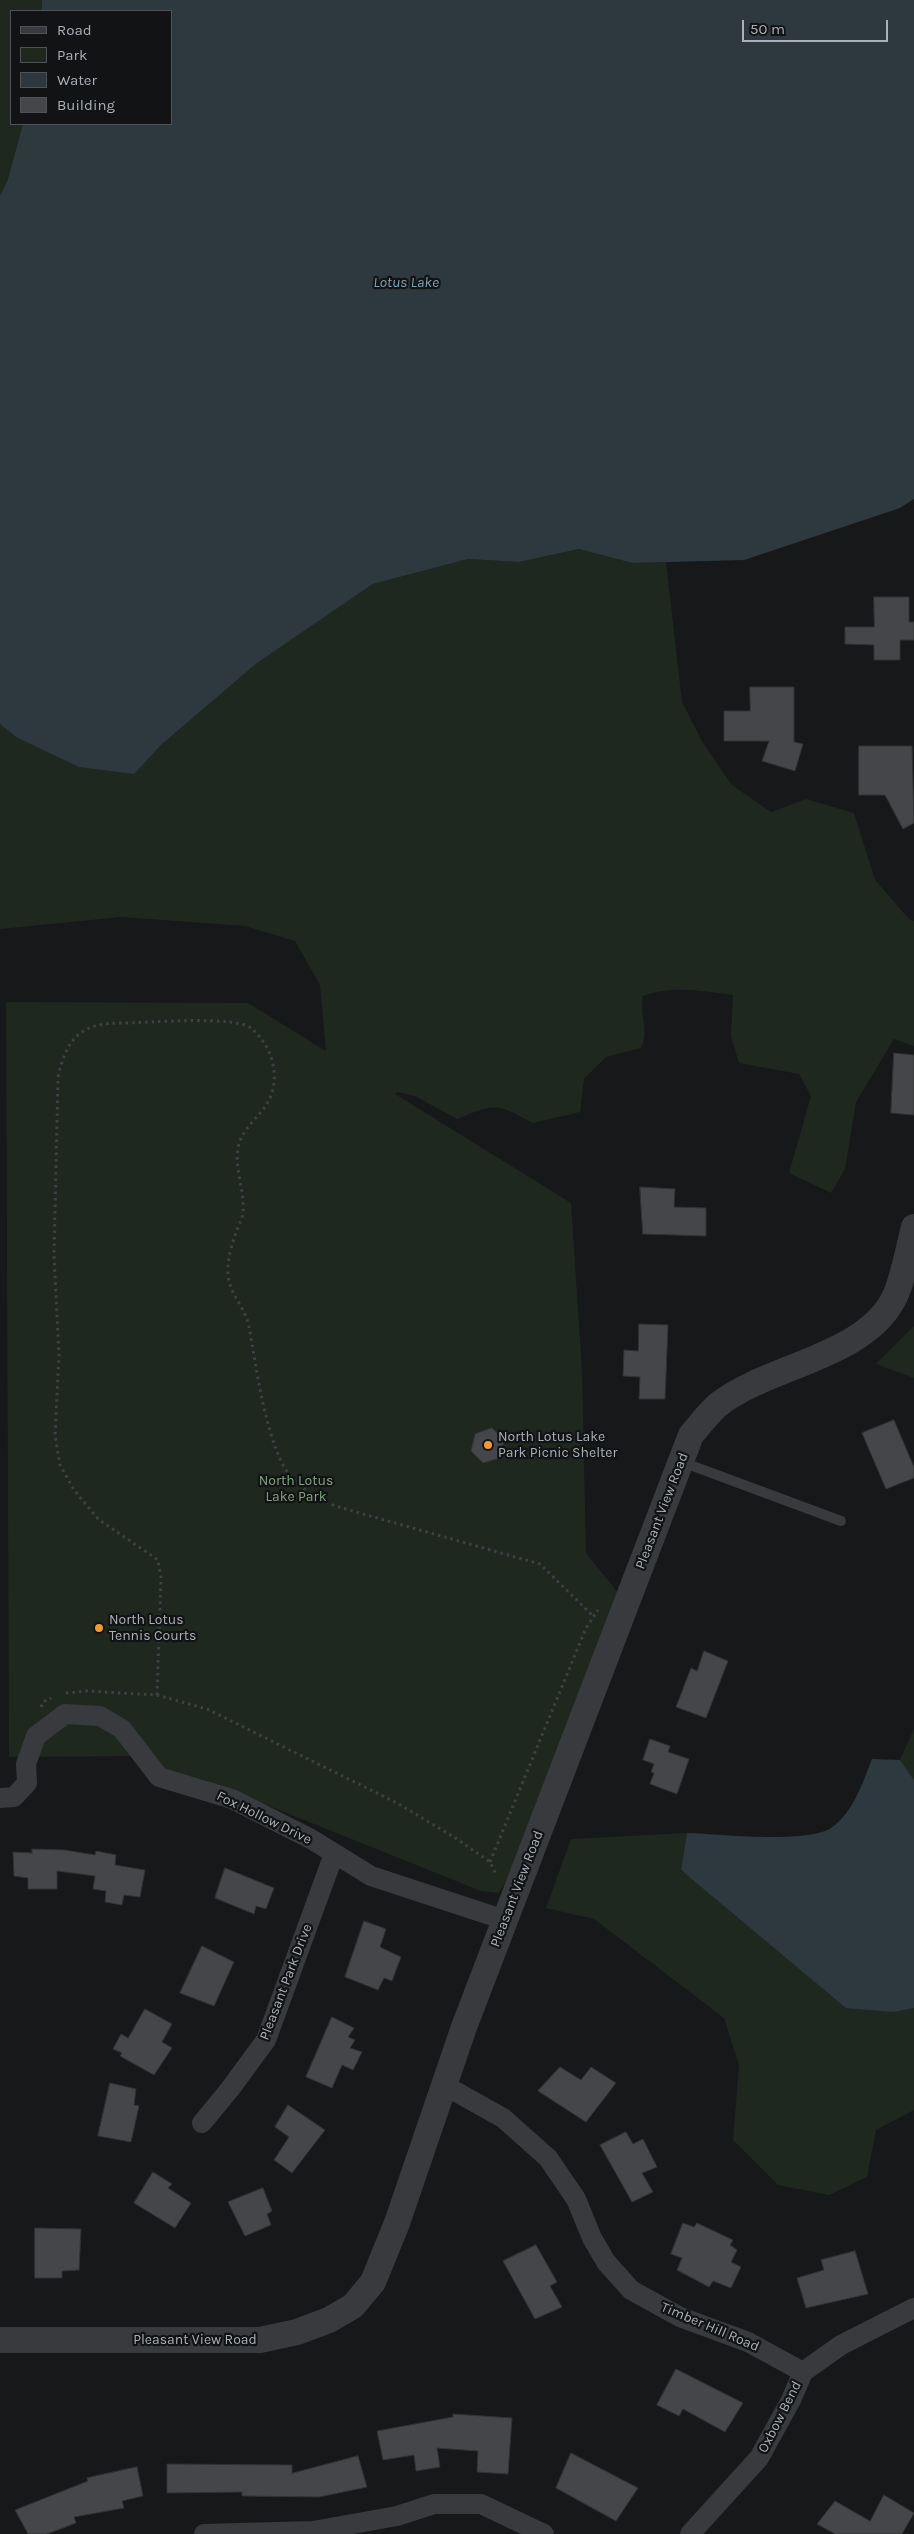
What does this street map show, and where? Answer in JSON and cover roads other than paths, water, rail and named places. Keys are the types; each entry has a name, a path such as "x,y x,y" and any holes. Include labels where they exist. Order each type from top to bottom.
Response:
{"street":[{"name":"Pleasant View Road","path":"0,2340 260,2340 297,2332 329,2320 353,2306 373,2282 397,2223 444,2085 505,1920 691,1435 719,1404 870,1329 894,1300 914,1227"},
{"name":"Fox Hollow Drive","path":"0,1798 14,1797 27,1783 26,1764 36,1736 65,1714 100,1716 122,1729 159,1777 232,1799 311,1839 371,1876 505,1920"},
{"name":"Pleasant Park Drive","path":"202,2123 266,2040 334,1854"},
{"name":"Timber Hill Road","path":"444,2085 503,2118 548,2158 576,2199 592,2238 606,2262 631,2290 680,2317 748,2342 803,2372"},
{"name":"Oxbow Bend","path":"690,2534 759,2458 791,2400 803,2372 841,2345 914,2308"},
{"path":"204,2534 313,2531 397,2516 434,2504 482,2504 544,2534"}],"lane":[{"path":"681,1462 841,1521"}],"water":[{"name":"Lotus Lake","path":"42,0 914,0 914,499 900,508 744,560 632,563 579,549 519,562 468,559 373,584 257,663 161,745 134,774 79,767 16,737 0,724 0,195 7,182 23,125 172,125 172,10 42,10"},
{"path":"872,1759 900,1760 914,1780 914,2008 894,2012 846,2008 681,1870 687,1833 783,1837 819,1833 831,1828 839,1822 851,1806"}],"place":[{"name":"North Lotus Lake Park Picnic Shelter","path":"488,1445"},
{"name":"North Lotus Tennis Courts","path":"99,1628"}],"park label":[{"name":"North Lotus Lake Park","path":"296,1489"}]}
